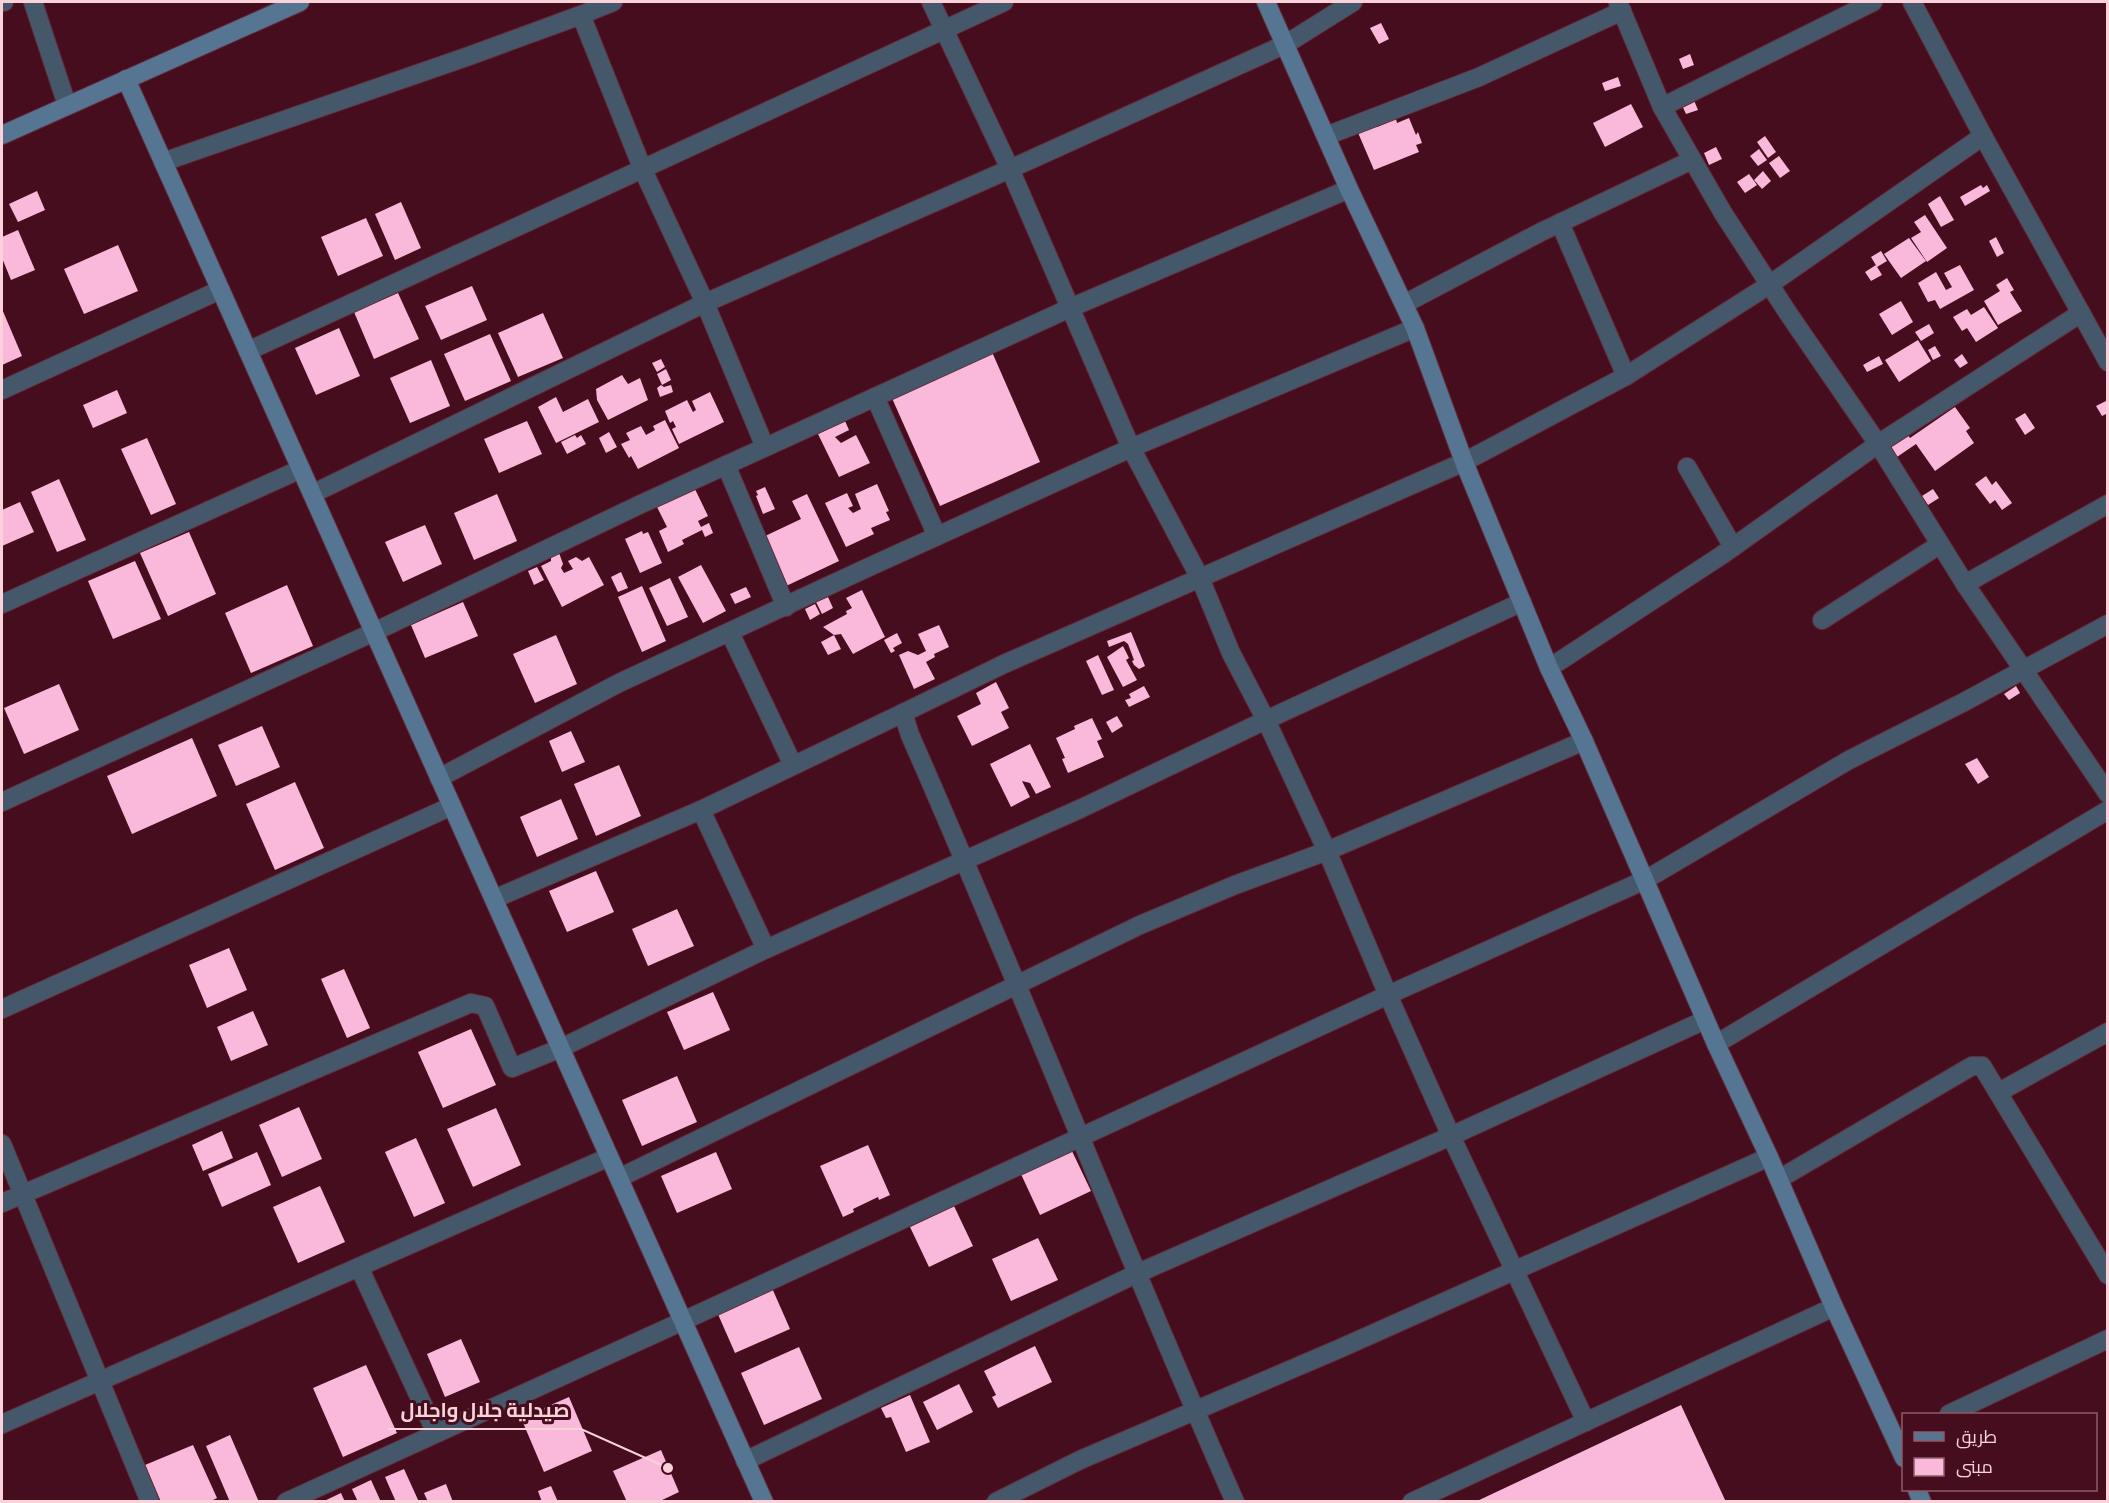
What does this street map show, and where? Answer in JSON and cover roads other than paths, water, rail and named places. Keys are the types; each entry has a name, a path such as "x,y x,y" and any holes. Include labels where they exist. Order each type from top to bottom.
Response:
{"street":[{"path":"33,2 68,105"},
{"path":"2,135 300,2"},
{"path":"163,162 613,2"},
{"path":"931,2 1010,169 1131,448 1200,578 1230,652 1266,720 1327,851 1388,996 1451,1136 1586,1422"},
{"path":"248,351 1004,2"},
{"path":"1266,2 1349,189 1415,328 1464,462 1549,668 1584,741 1834,1307 1900,1438"},
{"path":"312,494 705,303 1286,44 1353,2"},
{"path":"1662,107 1873,2"},
{"path":"1912,2 2108,362"},
{"path":"1326,136 1479,77 1620,6 1662,107 1723,213 1769,285 1878,444 1939,545 2108,794"},
{"path":"581,15 643,170 705,303 765,447"},
{"path":"126,79 762,1501"},
{"path":"494,899 701,810 1004,664 1464,462 1626,376 1769,285 1983,136"},
{"path":"1404,304 1560,223 1692,160"},
{"path":"2,802 374,632 726,465 1070,308 1349,189"},
{"path":"1560,223 1626,376"},
{"path":"2,390 220,290"},
{"path":"1549,668 1733,547 1878,444 2081,313"},
{"path":"439,778 619,683 937,536 1131,448 1415,328"},
{"path":"875,397 937,536"},
{"path":"726,465 786,607"},
{"path":"1687,467 1733,547"},
{"path":"2,604 301,469"},
{"path":"1965,584 2108,504"},
{"path":"1822,620 1939,545"},
{"path":"2,1203 471,1003 485,1006 512,1068 561,1048 766,949 1083,808 1266,720 1522,602"},
{"path":"286,1502 1645,880 1850,759 1964,702 2108,624"},
{"path":"730,633 793,765"},
{"path":"903,713 910,735 1018,986 1136,1274 1235,1502"},
{"path":"619,1178 1140,925 1235,885 1327,851 1584,741"},
{"path":"2,1009 452,806"},
{"path":"701,810 766,949"},
{"path":"1716,1044 2108,810"},
{"path":"746,1461 1136,1274 1451,1136 1706,1020"},
{"path":"1999,1092 2108,1032"},
{"path":"1779,1179 1972,1066 1982,1066 2108,1275"},
{"path":"2,1144 150,1502"},
{"path":"2,1424 609,1157"},
{"path":"996,1502 1080,1460 1341,1348 1769,1157"},
{"path":"359,1267 436,1433"},
{"path":"1412,1502 1834,1307"},
{"path":"1951,1413 2108,1339"}],"place":[{"name":"صيدلية جلال واجلال","path":"668,1468"}]}
